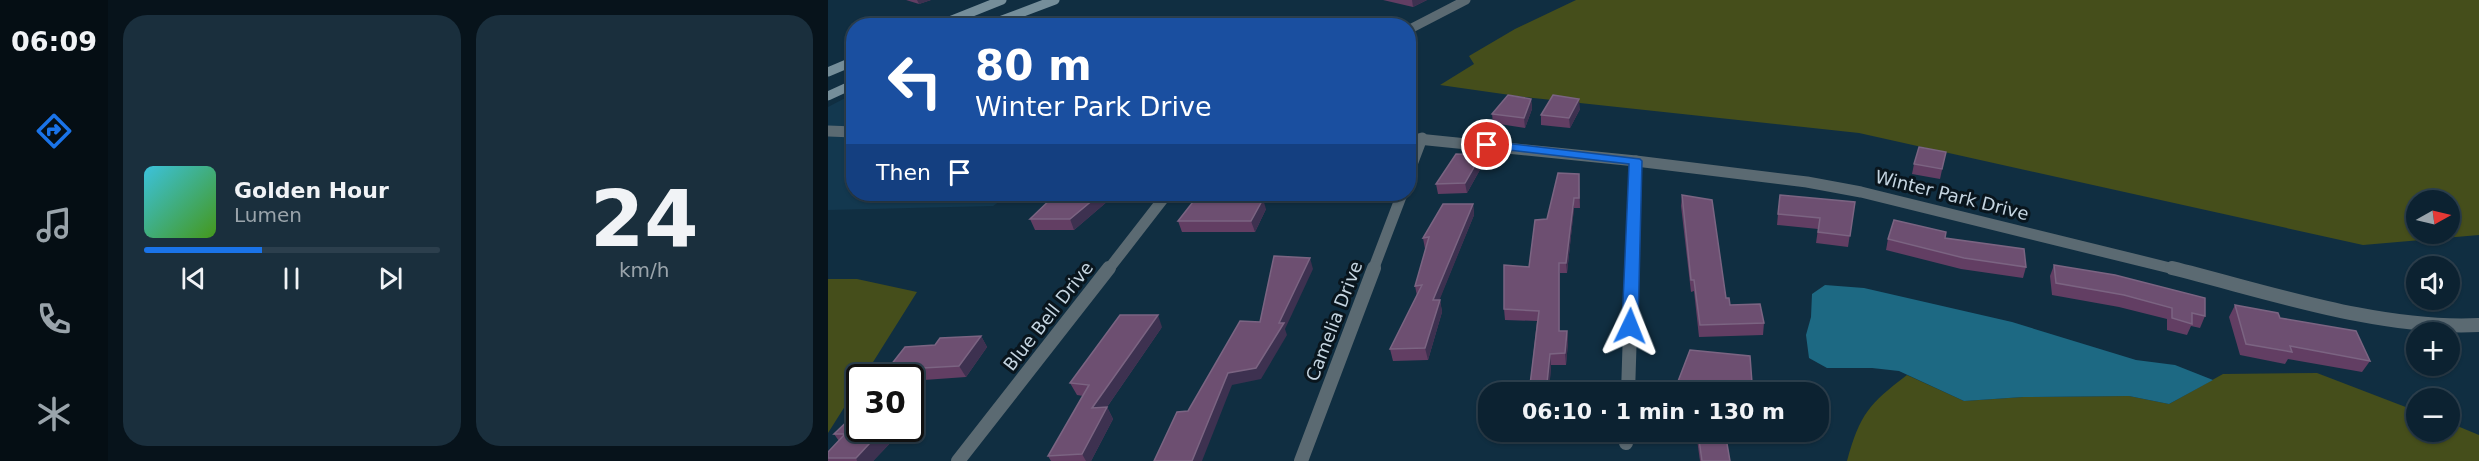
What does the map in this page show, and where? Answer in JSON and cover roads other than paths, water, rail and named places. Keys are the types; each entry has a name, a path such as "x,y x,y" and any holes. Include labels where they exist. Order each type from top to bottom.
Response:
{"main road":[{"path":"957,18 1002,0"},
{"path":"1007,18 1055,0"},
{"path":"828,72 846,64"},
{"path":"828,96 846,88"}],"street":[{"path":"1416,26 1466,0"},
{"path":"828,132 846,132"},
{"name":"Winter Park Drive","path":"1416,138 1808,182 1861,192 2361,315 2417,325 2450,327 2479,325"},
{"path":"1416,154 1422,138"},
{"path":"1628,382 1636,161"},
{"name":"Blue Bell Drive","path":"958,461 1162,201"},
{"name":"Camelia Drive","path":"1301,461 1399,201"}]}
